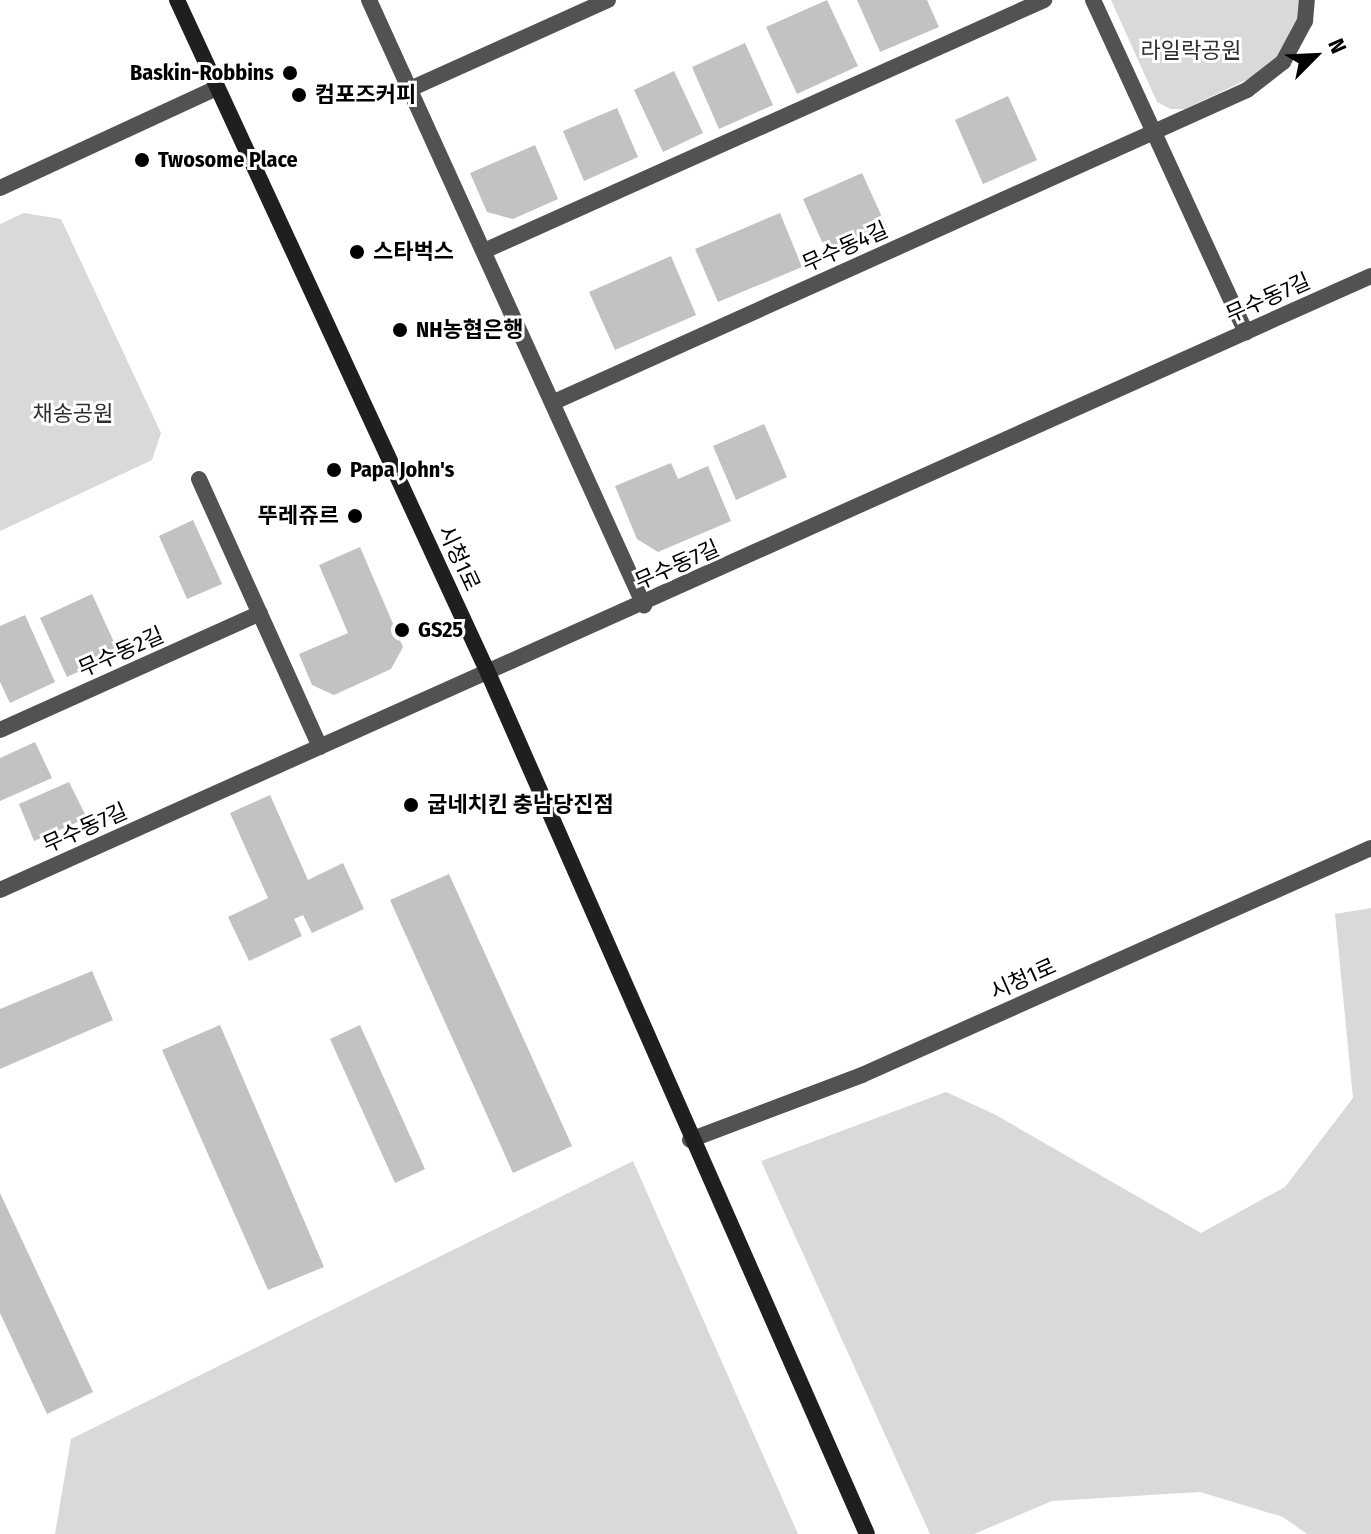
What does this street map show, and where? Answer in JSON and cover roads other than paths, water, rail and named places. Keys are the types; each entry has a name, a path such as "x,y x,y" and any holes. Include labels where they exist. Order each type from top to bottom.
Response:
{"street":[{"name":"시청1로","path":"177,0 489,675 690,1140 867,1534"},
{"path":"369,0 644,605"},
{"path":"410,89 608,0"},
{"path":"484,251 1044,0"},
{"path":"1093,0 1246,332"},
{"name":"무수동4길","path":"554,402 1154,131 1268,76 1283,62 1305,21 1307,0"},
{"path":"0,188 216,88"},
{"name":"무수동7길","path":"0,890 489,675 1371,276"},
{"path":"199,479 320,747"},
{"name":"무수동2길","path":"0,730 260,613"},
{"name":"시청1로","path":"690,1140 862,1075 1371,848"}],"place":[{"name":"Baskin-Robbins","path":"290,73"},
{"name":"컴포즈커피","path":"299,95"},
{"name":"Twosome Place","path":"142,160"},
{"name":"스타벅스","path":"357,252"},
{"name":"NH농협은행","path":"400,330"},
{"name":"Papa John's","path":"334,470"},
{"name":"뚜레쥬르","path":"355,516"},
{"name":"GS25","path":"402,630"},
{"name":"굽네치킨 충남당진점","path":"411,805"}],"park label":[{"name":"라일락공원","path":"1191,51"},
{"name":"채송공원","path":"73,414"}]}
